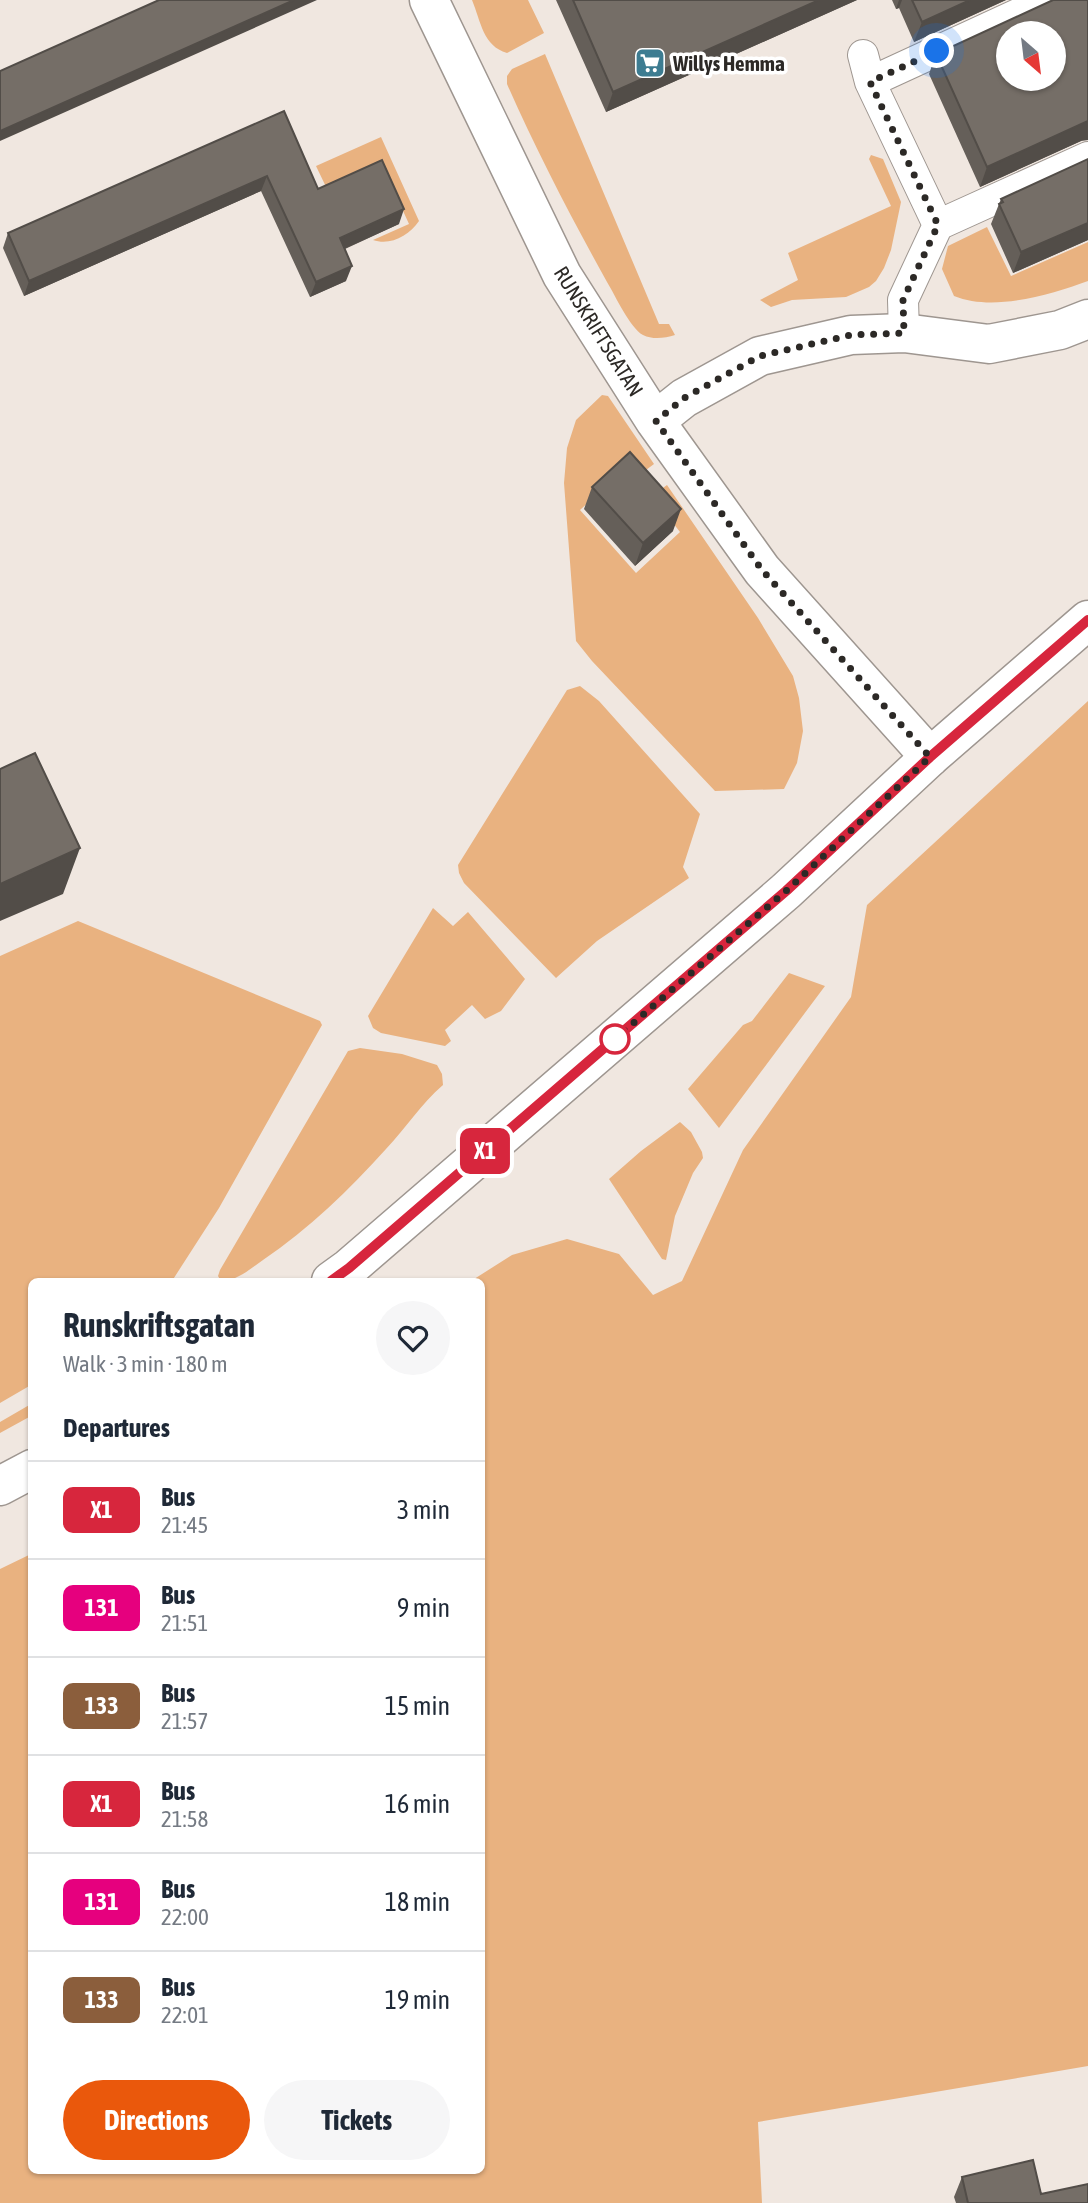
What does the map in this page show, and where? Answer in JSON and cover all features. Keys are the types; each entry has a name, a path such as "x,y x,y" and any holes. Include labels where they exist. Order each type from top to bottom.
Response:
{"street":[{"name":"RUNSKRIFTSGATAN","path":"429,0 562,275 656,421 762,570 930,757"},
{"path":"656,421 684,398 760,356 851,335 904,333 989,344 1059,330 1088,319"},
{"path":"335,1278 776,900 930,757 1088,620"},
{"path":"0,1486 28,1471"}],"lane":[{"path":"938,225 866,68 1048,0"},
{"path":"904,333 903,300 938,225 1088,157"}],"shaded area":[{"path":"472,0 528,0 544,33 507,53 499,50 484,32"},
{"path":"545,54 659,324 669,324 675,335 647,337 628,319 567,209 518,109 507,84 507,76 512,69"},
{"path":"381,137 419,221 405,235 386,242 373,240 409,224 383,167 328,191 316,166"},
{"path":"871,155 883,159 901,202 891,250 876,281 846,297 792,300 771,307 760,300 798,280 788,253 891,206 869,159"},
{"path":"987,227 1011,276 1088,242 1088,281 1057,292 1004,302 969,301 954,296 942,269 948,246"},
{"path":"602,395 608,396 654,464 630,482 621,472 580,510 636,573 680,532 652,496 667,485 758,618 793,676 803,731 797,763 784,789 715,791 576,641 564,483 567,448 576,420"},
{"path":"580,686 599,701 700,814 683,867 689,878 597,941 556,978 464,883 458,865 567,690"},
{"path":"1088,701 1088,2066 758,2122 762,2203 0,2203 0,1569 28,1555 28,2174 485,2174 485,1278 476,1278 512,1255 567,1239 619,1254 653,1295 682,1281 743,1150 851,997 867,905"},
{"path":"433,908 453,926 468,912 525,979 501,1011 485,1019 472,1005 445,1030 451,1041 445,1046 381,1033 373,1028 368,1016"},
{"path":"78,921 320,1021 322,1025 219,1208 174,1278 28,1278 28,1387 0,1403 0,956"},
{"path":"789,973 825,986 719,1128 688,1089 743,1025 752,1021"},
{"path":"360,1048 402,1054 437,1065 442,1074 443,1085 372,1164 312,1222 248,1271 235,1278 219,1278 220,1270 348,1051"},
{"path":"680,1122 691,1132 703,1158 693,1173 675,1216 666,1260 662,1259 609,1179"},
{"path":"28,1406 28,1418 0,1433 0,1422"}],"building":[{"path":"159,0 294,0 0,131 0,71"},
{"name":"Willys Hemma","path":"573,0 819,0 613,92"},
{"path":"912,0 970,0 922,22"},
{"path":"1053,0 1088,0 1088,121 987,167 936,54 996,26 996,91 1066,91 1066,21 1008,21"},
{"path":"284,111 318,189 382,160 404,209 340,238 352,266 316,282 267,176 29,281 8,233"},
{"path":"1088,159 1088,223 1021,252 999,204 1003,202 1001,199"},
{"path":"630,452 681,509 643,543 592,487"},
{"path":"35,753 80,848 0,884 0,769"},
{"path":"1033,2160 1041,2194 1088,2184 1088,2203 968,2203 962,2177"}],"bus line":[{"name":"X1","path":"335,1278 786,891 930,757 1088,620"}],"place":[{"name":"Willys Hemma","path":"650,63"}],"route":[{"path":"615,1039 786,891 930,757 762,570 656,421 684,398 760,356 851,335 904,333 903,300 938,225 870,82 937,51"}]}
